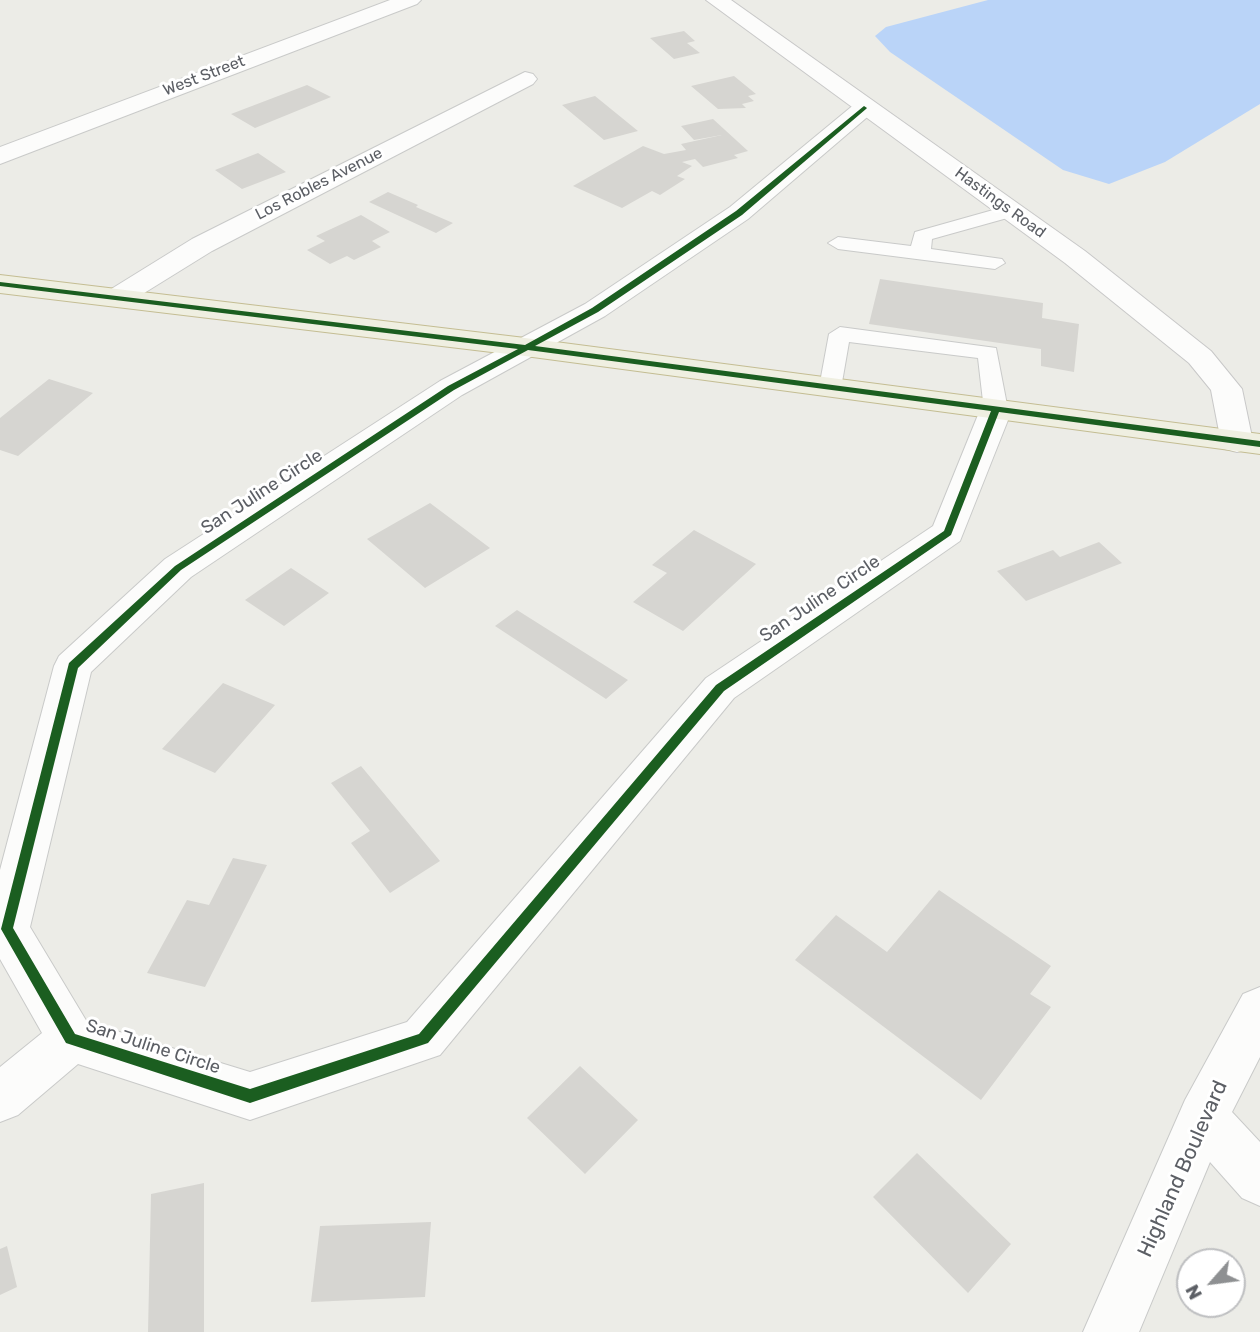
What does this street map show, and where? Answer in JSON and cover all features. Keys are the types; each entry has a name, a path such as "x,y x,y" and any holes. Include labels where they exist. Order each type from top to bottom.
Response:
{"highway":[{"path":"0,284 525,347 1249,443"}],"street":[{"name":"West Street","path":"0,156 288,44 410,0"},
{"name":"Hastings Road","path":"716,0 1075,257 1200,357 1226,389 1249,443"},
{"name":"Los Robles Avenue","path":"118,297 251,219 525,79"},
{"name":"San Juline Circle","path":"864,108 739,213 595,310 452,388 178,568 73,666 7,929 71,1040 250,1096 423,1039 720,688 948,533 996,410"},
{"name":"Highland Boulevard","path":"1111,1332 1203,1118 1260,1009"},
{"name":"San Juline Circle","path":"0,1098 71,1040"},
{"path":"1203,1118 1260,1180"}],"lane":[{"path":"920,254 922,236 1011,211"},
{"path":"838,243 995,263"},
{"path":"830,388 840,334 988,353 996,410"}],"water":[{"path":"988,0 1260,0 1260,104 1165,162 1109,184 1063,170 890,52 875,36 886,27"}],"building":[{"path":"684,31 695,41 687,43 700,53 674,59 650,38"},
{"path":"734,76 756,94 748,96 754,101 742,104 746,108 718,109 691,86"},
{"path":"307,85 331,97 255,128 231,114"},
{"path":"595,96 638,131 604,140 562,105"},
{"path":"713,119 748,151 734,155 738,158 703,167 695,159 682,162 692,166 677,176 685,179 660,195 652,191 622,208 573,186 643,146 664,154 686,150 681,144 722,135 694,140 681,126"},
{"path":"258,153 286,172 242,189 215,170"},
{"path":"388,192 453,223 436,233 369,202"},
{"path":"361,215 390,232 372,241 381,247 354,260 347,256 330,264 307,250 325,241 316,236"},
{"path":"880,279 1043,303 1042,318 1079,324 1074,372 1041,366 1041,349 869,324"},
{"path":"49,379 93,393 18,456 0,450 0,418"},
{"path":"430,503 490,548 425,588 367,539"},
{"path":"694,530 756,564 683,631 633,602 667,573 652,565"},
{"path":"1099,542 1122,563 1026,601 997,571 1053,550 1060,557"},
{"path":"291,568 329,593 284,626 245,600"},
{"path":"517,610 628,680 606,699 495,626"},
{"path":"223,683 275,705 215,773 162,749"},
{"path":"361,766 440,861 390,893 351,843 370,831 331,783"},
{"path":"233,858 267,865 205,987 147,973 187,900 209,905"},
{"path":"939,890 1051,966 1030,994 1051,1007 981,1100 795,960 836,915 887,952"},
{"path":"580,1066 638,1120 585,1174 527,1118"},
{"path":"917,1153 1011,1244 968,1293 873,1197"},
{"path":"204,1183 204,1332 148,1332 151,1194"},
{"path":"431,1222 425,1297 311,1302 320,1226"},
{"path":"7,1246 17,1287 0,1295 0,1249"}],"cycle path":[{"path":"864,108 739,213 595,310 451,388 178,568 73,666 7,929 71,1039 250,1096 423,1039 720,688 948,533 996,410"},
{"path":"0,284 525,347 1260,444"}]}
